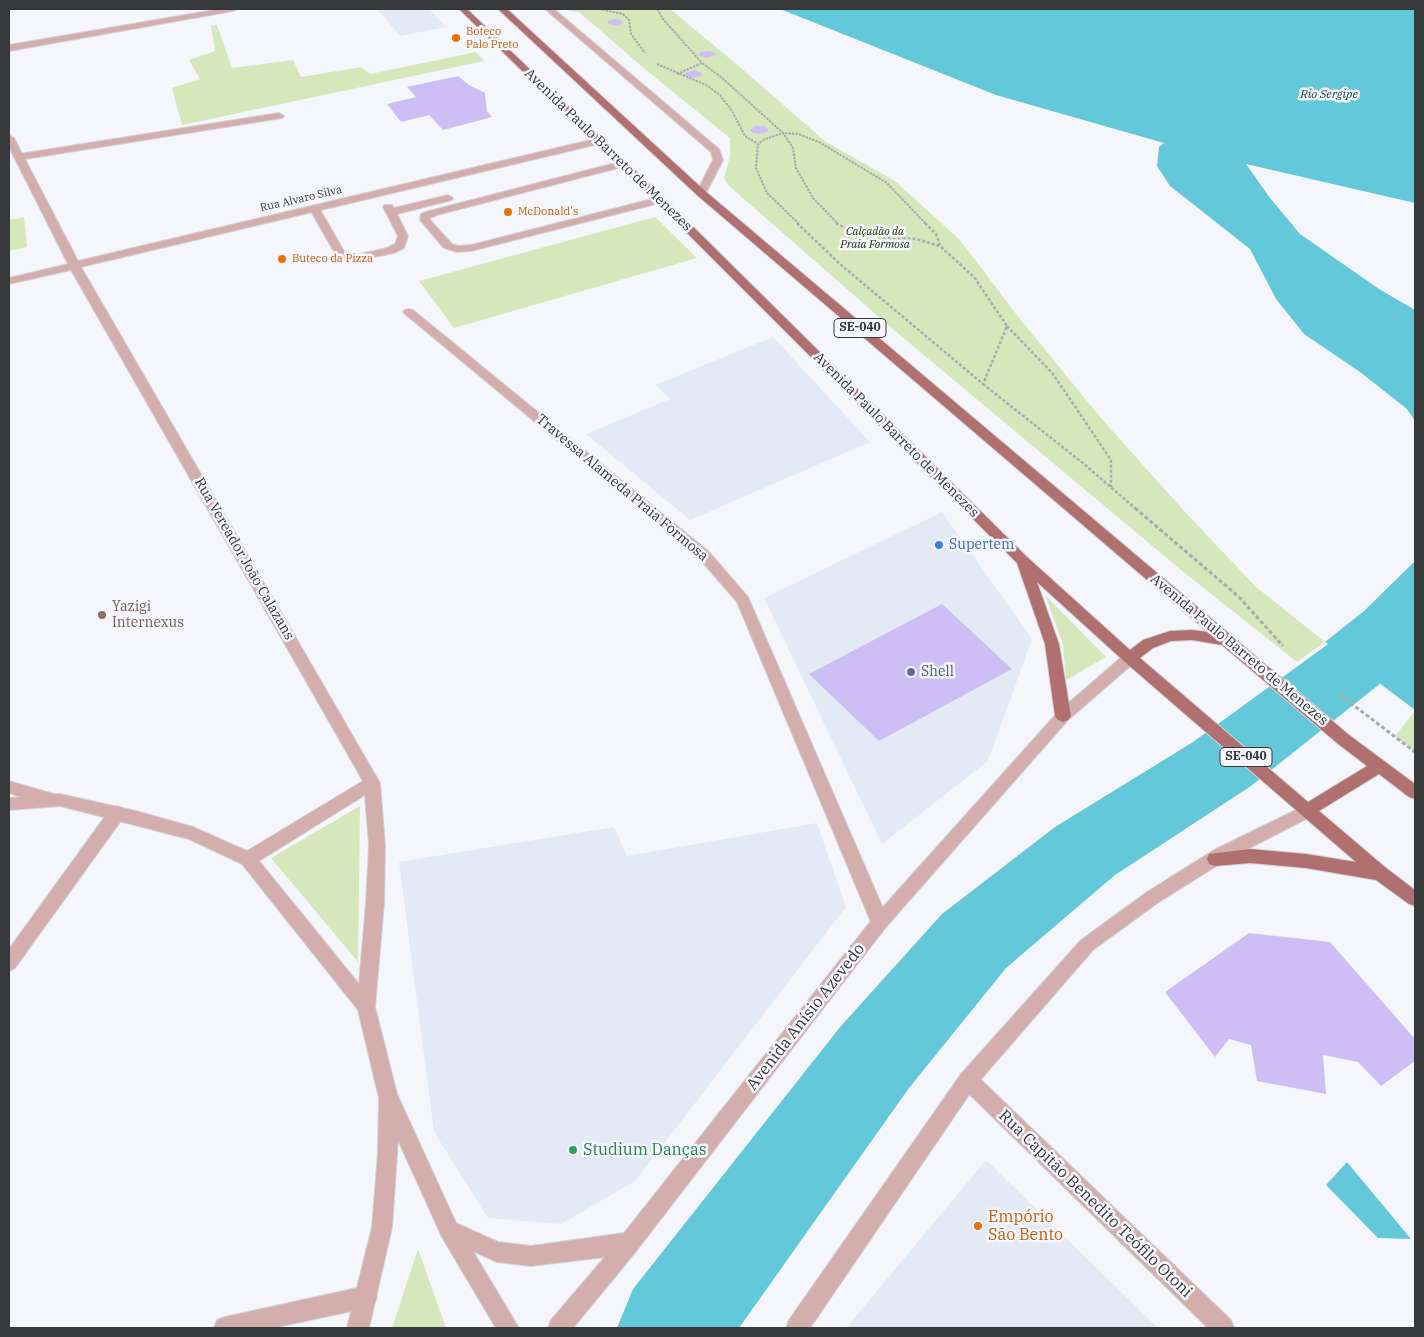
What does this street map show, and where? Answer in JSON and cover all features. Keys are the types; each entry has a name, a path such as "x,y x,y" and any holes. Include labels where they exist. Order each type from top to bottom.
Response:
{"main road":[{"name":"Avenida Paulo Barreto de Menezes","path":"463,9 660,200 1022,560 1130,658 1380,873 1415,899"},
{"name":"Avenida Paulo Barreto de Menezes","path":"502,9 701,193 1226,640 1281,684 1343,739 1415,793"},
{"path":"1022,560 1043,614 1052,644 1063,716"},
{"path":"1130,658 1148,644 1170,636 1192,635 1226,640"},
{"path":"1308,810 1378,767"},
{"path":"1215,859 1250,856 1306,861 1380,873"}],"street":[{"path":"9,48 233,9"},
{"path":"549,9 716,151 718,160 701,193"},
{"path":"19,157 279,116"},
{"name":"Rua Vereador João Calazans","path":"9,138 74,265 372,782 378,845 366,1007 387,1095 448,1230 508,1328"},
{"name":"Rua Alvaro Silva","path":"9,281 599,141"},
{"path":"623,164 433,213 426,216 425,220 448,246 458,249 471,248 660,200"},
{"path":"314,208 341,255 350,259 390,251 400,246 403,236 389,210 521,181 538,180 548,183"},
{"name":"Travessa Alameda Praia Formosa","path":"410,312 704,555 743,600 880,922"},
{"name":"Avenida Anísio Azevedo","path":"559,1328 630,1243 880,922 1063,716 1130,658"},
{"path":"248,859 372,782"},
{"path":"9,787 60,800"},
{"name":"Rua Vereador João Calazans","path":"9,804 60,800 117,813 194,834 248,859 366,1007"},
{"path":"797,1328 968,1080 1087,945 1153,896 1215,859 1308,810"},
{"path":"9,963 117,813"},
{"name":"Rua Capitão Benedito Teófilo Otoni","path":"968,1080 1223,1328"},
{"name":"Rua Vereador João Calazans","path":"358,1328 382,1227 388,1152 387,1095"},
{"path":"448,1230 497,1252 531,1256 630,1243"},
{"path":"225,1328 366,1297"}],"path":[{"path":"599,9 623,14 629,20 631,34 645,54"},
{"path":"657,9 663,19 702,63 721,77 783,133 793,148 796,168 813,198 835,222 859,236 916,239 940,246 974,277 1007,326 1053,374 1111,460 1112,488"},
{"path":"677,74 702,63"},
{"path":"656,64 706,85 720,95 732,110 745,136 758,144"},
{"path":"758,144 783,133 798,134 819,142 887,183 936,234 940,246"},
{"path":"758,144 756,168 767,193 840,264 983,384 1112,488 1239,597 1283,649 1275,644"},
{"path":"983,384 1007,326"},
{"path":"1334,690 1415,752"}],"shaded area":[{"path":"377,9 429,9 446,27 400,36"},
{"path":"773,337 870,442 690,520 586,434 670,399 655,385"},
{"path":"942,512 1032,639 988,761 882,844 764,598"},
{"path":"817,823 846,907 635,1181 561,1224 488,1218 434,1132 399,862 614,827 627,856"},
{"path":"986,1160 1157,1327 846,1328"}],"green space":[{"name":"Calçadão da Praia Formosa","path":"558,9 670,9 826,142 895,181 960,240 1020,319 1101,418 1185,512 1256,587 1325,642 1297,662 1186,574 895,331 729,186 724,178 730,156 730,138 646,70 579,12"},
{"path":"217,25 232,68 293,60 301,77 361,67 370,74 476,52 484,61 182,125 172,88 200,79 189,60 215,51 211,26"},
{"path":"24,217 27,247 9,251 9,220"},
{"path":"655,217 697,258 454,328 419,281"},
{"path":"1045,595 1106,657 1066,680 1063,644"},
{"path":"1415,711 1415,752 1395,736"},
{"path":"360,806 358,962 271,858"},
{"path":"418,1249 446,1328 392,1328"}],"water":[{"name":"Rio Sergipe","path":"780,9 1415,9 1415,203 1246,164 1270,198 1300,234 1379,289 1415,310 1415,421 1407,409 1360,372 1304,334 1276,299 1250,249 1170,186 1157,166 1159,147 1164,143 996,95"},
{"path":"1415,561 1415,710 1325,642 1364,611"},
{"path":"1347,1162 1411,1239 1378,1238 1326,1185"}],"building":[{"path":"615,19 623,23 617,26 607,23 608,21"},
{"path":"701,52 715,53 715,55 706,58 698,55"},
{"path":"695,70 702,75 693,78 685,75 687,72"},
{"path":"458,76 469,85 485,93 487,111 492,117 443,130 429,115 401,122 387,104 416,97 407,87"},
{"path":"755,126 764,126 768,131 762,134 753,133 750,130"},
{"name":"Shell","path":"942,604 1012,669 879,741 809,674"},
{"path":"1249,933 1330,942 1415,1039 1415,1061 1381,1086 1358,1062 1323,1055 1326,1094 1257,1081 1251,1045 1229,1039 1215,1057 1165,992"}],"waterway":[{"path":"672,1328 875,1057 974,941 1085,851 1222,764 1415,618"}],"place":[{"name":"Boteco Palo Preto","path":"456,38"},
{"name":"McDonald's","path":"508,212"},
{"name":"Buteco da Pizza","path":"282,259"},
{"name":"Supertem","path":"939,545"},
{"name":"Yazigi Internexus","path":"102,615"},
{"name":"Shell","path":"911,672"},
{"name":"Studium Danças","path":"573,1150"},
{"name":"Empório São Bento","path":"978,1226"}]}
